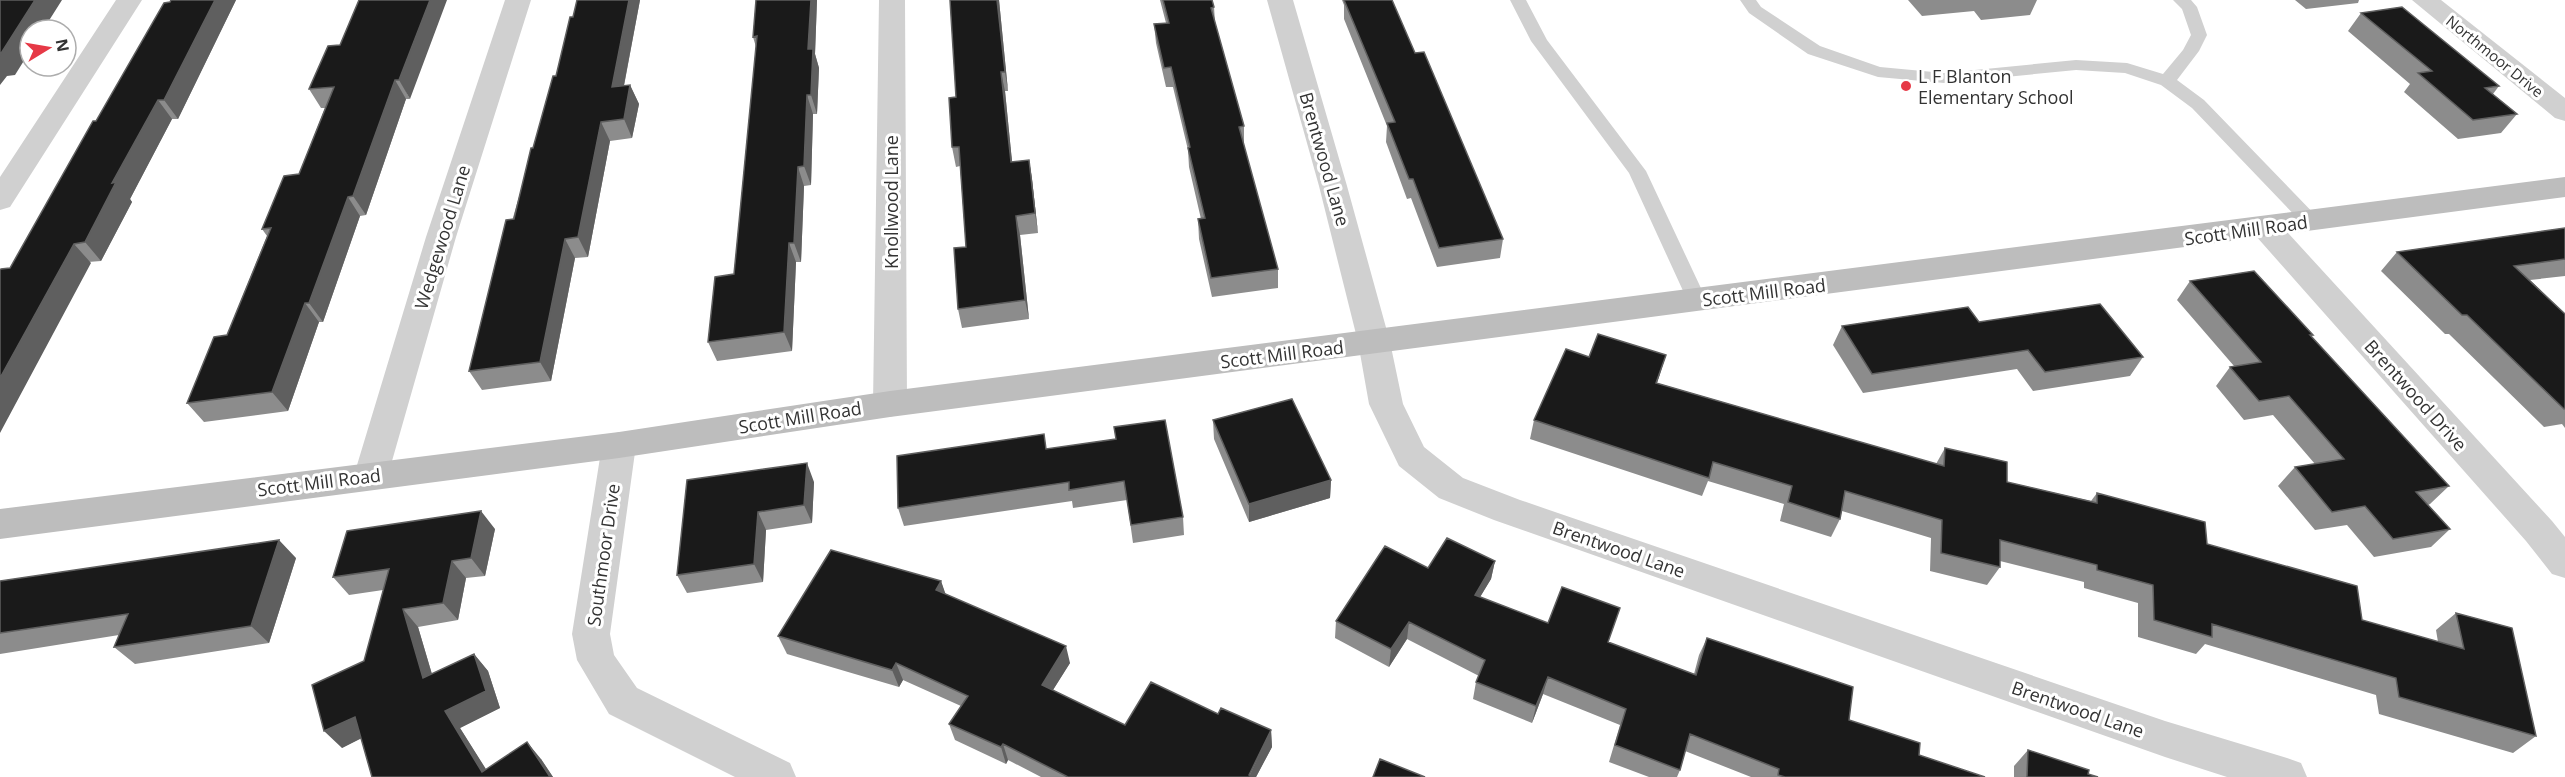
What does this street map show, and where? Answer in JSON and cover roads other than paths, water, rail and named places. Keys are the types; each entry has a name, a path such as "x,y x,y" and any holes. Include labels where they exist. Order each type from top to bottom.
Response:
{"street":[{"path":"0,200 129,0"},
{"name":"Wedgewood Lane","path":"371,475 441,237 518,0"},
{"name":"Knollwood Lane","path":"890,404 892,0"},
{"name":"Brentwood Lane","path":"1280,0 1333,186 1374,342 1386,404 1411,456 1451,488 1507,510 2165,740 2287,777"},
{"name":"Northmoor Drive","path":"2425,0 2565,112"},
{"name":"Scott Mill Road","path":"0,524 619,445 890,404 2565,188"},
{"name":"Brentwood Drive","path":"2266,228 2539,531 2565,563"},
{"name":"Southmoor Drive","path":"619,445 591,634 596,660 623,701 776,777"}],"lane":[{"path":"1518,0 1539,41 1637,171 1697,301"},
{"path":"1748,0 1755,10 1814,50 1878,72 1944,78 2076,65 2127,68 2167,81 2198,104 2312,221"},
{"path":"2167,81 2191,51 2199,34 2189,7 2181,0"}],"place":[{"name":"L F Blanton Elementary School","path":"1906,86"}]}
